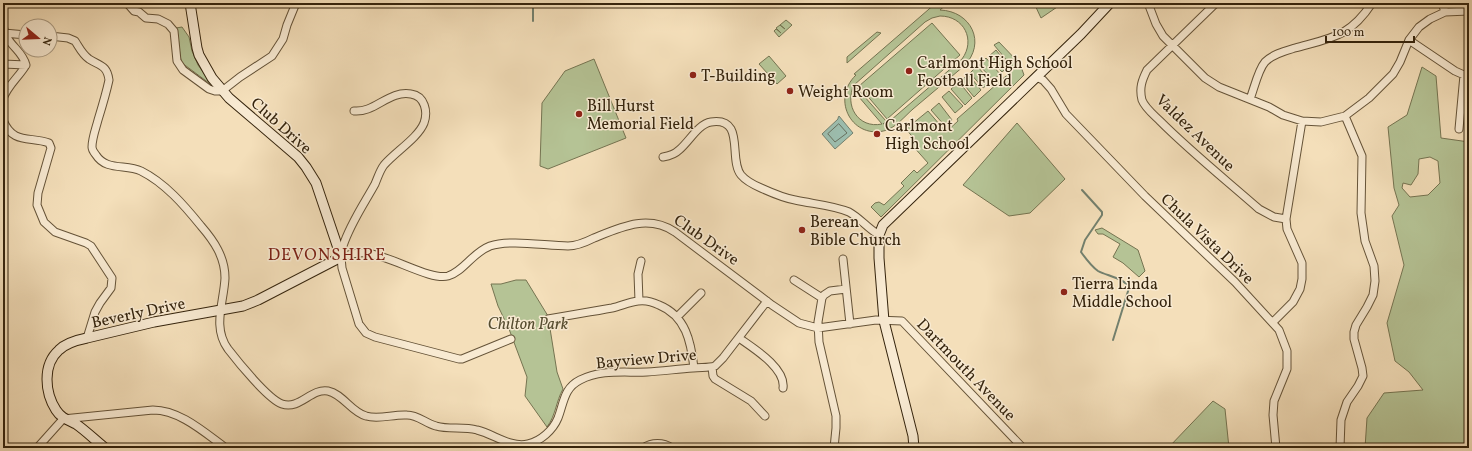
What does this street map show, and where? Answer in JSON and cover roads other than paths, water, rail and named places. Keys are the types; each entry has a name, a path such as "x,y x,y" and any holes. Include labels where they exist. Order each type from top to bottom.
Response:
{"street":[{"path":"127,3 134,11 139,12 146,18 158,18 168,24 174,31 177,61 183,70 215,92 222,91 272,56 283,39 296,3"},
{"path":"135,3 139,12"},
{"name":"Club Drive","path":"190,3 195,42 199,55 212,78 222,91 298,157 306,167 316,183 341,257 360,253 373,254 438,276 446,276 458,271 478,253 498,244 575,245 634,223 650,223 663,226 675,232 766,301 798,323 818,328 876,320 884,321"},
{"path":"914,448 913,436 884,321 879,258 879,235 883,225 1081,34 1110,3"},
{"path":"1148,3 1163,36 1205,78 1219,87 1250,99 1283,115 1302,121 1321,122 1345,116 1369,98 1393,74 1400,62 1409,40 1419,27 1445,12 1469,11"},
{"name":"Valdez Avenue","path":"1216,3 1147,70 1141,81 1143,101 1174,135 1259,209 1274,217 1286,219"},
{"path":"1250,99 1264,64 1271,57 1282,52 1336,36 1351,28 1364,16 1372,3"},
{"path":"1442,3 1445,12"},
{"path":"4,30 18,33"},
{"path":"3,99 5,93 21,74 26,65 24,58 11,45 4,30"},
{"name":"Bayview Drive","path":"58,37 75,40 81,51 88,58 100,64 108,72 109,80 93,137 92,149 99,160 108,165 138,170 161,183 213,240 222,258 225,277 223,300 219,311 221,332 226,346 267,393 280,403 293,405 317,392 327,391 336,394 363,416 414,416 434,426 476,429 516,444 528,444 544,437 558,420 563,398 568,390 574,384 583,379 610,373 712,367 718,363 739,338 766,301"},
{"path":"1409,40 1455,71 1464,75 1459,129"},
{"path":"3,64 26,65"},
{"name":"Chula Vista Drive","path":"1036,77 1043,80 1051,88 1066,114 1092,142 1145,196 1235,282 1273,322 1281,334 1287,351 1287,369 1274,401 1273,415 1276,448"},
{"path":"354,112 364,111 391,96 410,94 419,97 423,101 426,116 422,128 381,169 342,246 342,268 359,324 362,329 370,335 459,359 511,339"},
{"path":"1340,448 1341,420 1347,402 1358,386 1362,376 1362,368 1354,339 1354,332 1356,325 1373,295 1376,281 1374,266 1365,242 1361,213 1362,156 1345,116"},
{"path":"3,120 6,128 16,137 25,140 49,143 51,148 38,193 37,205 44,222 55,232 91,246 112,278 111,288 100,302 95,312 87,338"},
{"path":"1273,322 1294,302 1300,289 1302,279 1302,263 1287,229 1286,219 1302,121"},
{"path":"663,157 669,156 679,150 700,128 707,123 716,122 724,124 730,128 734,134 735,159 738,169 740,174 749,182 786,198 849,212 856,216 869,229 879,235"},
{"name":"Beverly Drive","path":"105,448 75,424 63,419 56,411 49,395 47,376 49,363 65,346 87,338 154,322 243,306 258,300 341,257"},
{"path":"843,259 850,324"},
{"path":"639,301 638,274 640,261"},
{"path":"794,280 822,298"},
{"path":"834,448 837,423 836,412 819,342 818,322 822,298 826,293 846,289"},
{"path":"677,317 701,293"},
{"path":"548,319 611,308 639,301 659,305 677,317 683,324 689,337 694,368"},
{"name":"Dartmouth Avenue","path":"884,321 902,321 1023,448"},
{"path":"739,338 762,354 769,361 782,379 784,383 783,388"},
{"path":"712,367 713,376 715,379 751,401 765,416"},
{"path":"37,448 63,419 162,410 171,412 226,448"},
{"path":"643,448 654,443 667,445 672,448"}],"water":[{"path":"839,116 853,133 835,149 822,134 838,119"}],"waterway":[{"path":"533,3 533,21"},
{"path":"1082,190 1102,212 1102,215 1085,240 1081,252 1091,265 1098,271 1124,282 1129,288 1113,340"}],"place":[{"name":"Carlmont High School Football Field","path":"909,71"},
{"name":"T-Building","path":"693,75"},
{"name":"Weight Room","path":"790,91"},
{"name":"Bill Hurst Memorial Field","path":"579,114"},
{"name":"Carlmont High School","path":"877,134"},
{"name":"Berean Bible Church","path":"802,230"},
{"name":"Tierra Linda Middle School","path":"1064,292"}],"district":[{"name":"DEVONSHIRE","path":"327,254"}],"park label":[{"name":"Chilton Park","path":"528,323"}]}
